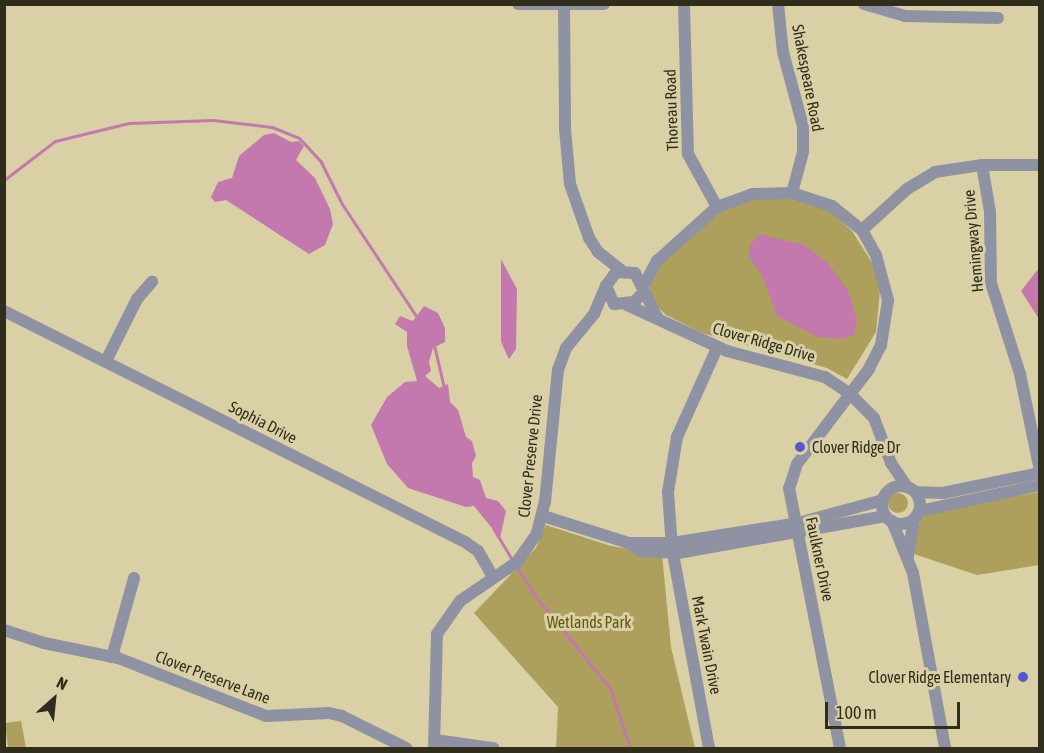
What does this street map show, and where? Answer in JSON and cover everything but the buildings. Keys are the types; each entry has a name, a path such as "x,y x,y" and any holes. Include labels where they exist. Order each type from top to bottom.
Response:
{"street":[{"path":"518,4 604,4"},
{"name":"Thoreau Road","path":"684,4 688,154 717,207"},
{"name":"Shakespeare Road","path":"778,4 783,52 803,126 803,152 792,193"},
{"path":"864,4 905,16 998,18"},
{"path":"565,5 566,129 570,184 582,225 598,252 610,299 623,304 643,290 657,261 717,207 752,194 792,193 832,206 862,230 922,178 936,172 982,165 1040,165"},
{"name":"Hemingway Drive","path":"982,165 990,212 990,283 1034,416 1040,472"},
{"name":"Faulkner Drive","path":"840,748 789,488 793,471 869,369 886,324 885,278 862,230"},
{"path":"598,252 625,270 636,273 658,318"},
{"path":"607,283 625,270 657,261"},
{"path":"106,361 137,298 152,282"},
{"name":"Clover Preserve Drive","path":"434,744 436,634 460,601 517,562 533,540 543,516 558,370 578,330 594,314 607,283"},
{"name":"Clover Ridge Drive","path":"623,304 658,318 717,348 808,371 850,394 874,418 891,463 911,490"},
{"name":"Clover Preserve Drive","path":"594,314 623,304"},
{"name":"Sophia Drive","path":"4,311 465,542 478,551 494,577"},
{"name":"Mark Twain Drive","path":"709,748 672,548 668,492 677,438 717,348"},
{"name":"Clover Ridge Drive","path":"885,497 891,463"},
{"path":"798,527 885,497 896,487 943,493 1040,472"},
{"path":"543,516 629,543 672,548 798,527 889,519 903,524 917,515 1040,485"},
{"path":"908,558 917,515 911,490"},
{"path":"885,497 889,519 908,558 945,748"},
{"path":"112,657 134,578"},
{"name":"Clover Preserve Lane","path":"4,630 44,644 112,657 266,716 329,713 342,716 406,748"},
{"path":"434,744 493,748"}],"green space":[{"path":"780,195 828,209 852,231 873,264 880,290 876,332 847,379 827,368 702,333 666,315 648,297 653,272 716,213 743,200"},
{"path":"1039,492 1039,565 977,575 908,552 924,512"},
{"path":"898,493 905,496 908,503 905,510 898,513 891,510 888,503 891,496"},
{"name":"Wetlands Park","path":"546,525 611,546 662,554 671,647 695,748 556,748 558,707 474,613 536,548"},
{"path":"21,721 26,748 8,748 5,723"}],"shaded area":[{"path":"274,133 291,142 299,141 304,146 296,160 315,178 330,209 333,224 325,245 309,254 226,200 215,202 211,197 218,182 232,178 239,156 264,135"},
{"path":"759,234 804,245 828,263 848,291 857,320 854,335 841,339 818,337 777,316 762,275 749,257 750,245"},
{"path":"501,259 517,289 516,349 509,359 501,342"},
{"path":"1039,268 1039,319 1021,291"},
{"path":"424,306 438,313 445,328 445,342 433,348 429,362 431,371 425,376 439,388 448,384 450,402 458,410 466,437 472,441 476,456 472,463 473,477 480,480 486,498 498,501 506,511 500,538 474,506 466,507 408,488 387,464 371,425 387,397 405,382 417,381 407,346 407,332 395,324 400,316 413,321"}],"waterway":[{"path":"4,180 55,141 129,123 213,120 272,127 299,138 321,162 342,204 418,319"},
{"path":"434,345 444,388"},
{"path":"493,528 513,561"},
{"path":"517,567 535,596 610,688 630,748"}],"place":[{"name":"Clover Ridge Dr","path":"800,447"},
{"name":"Clover Ridge Elementary","path":"1023,677"}]}
